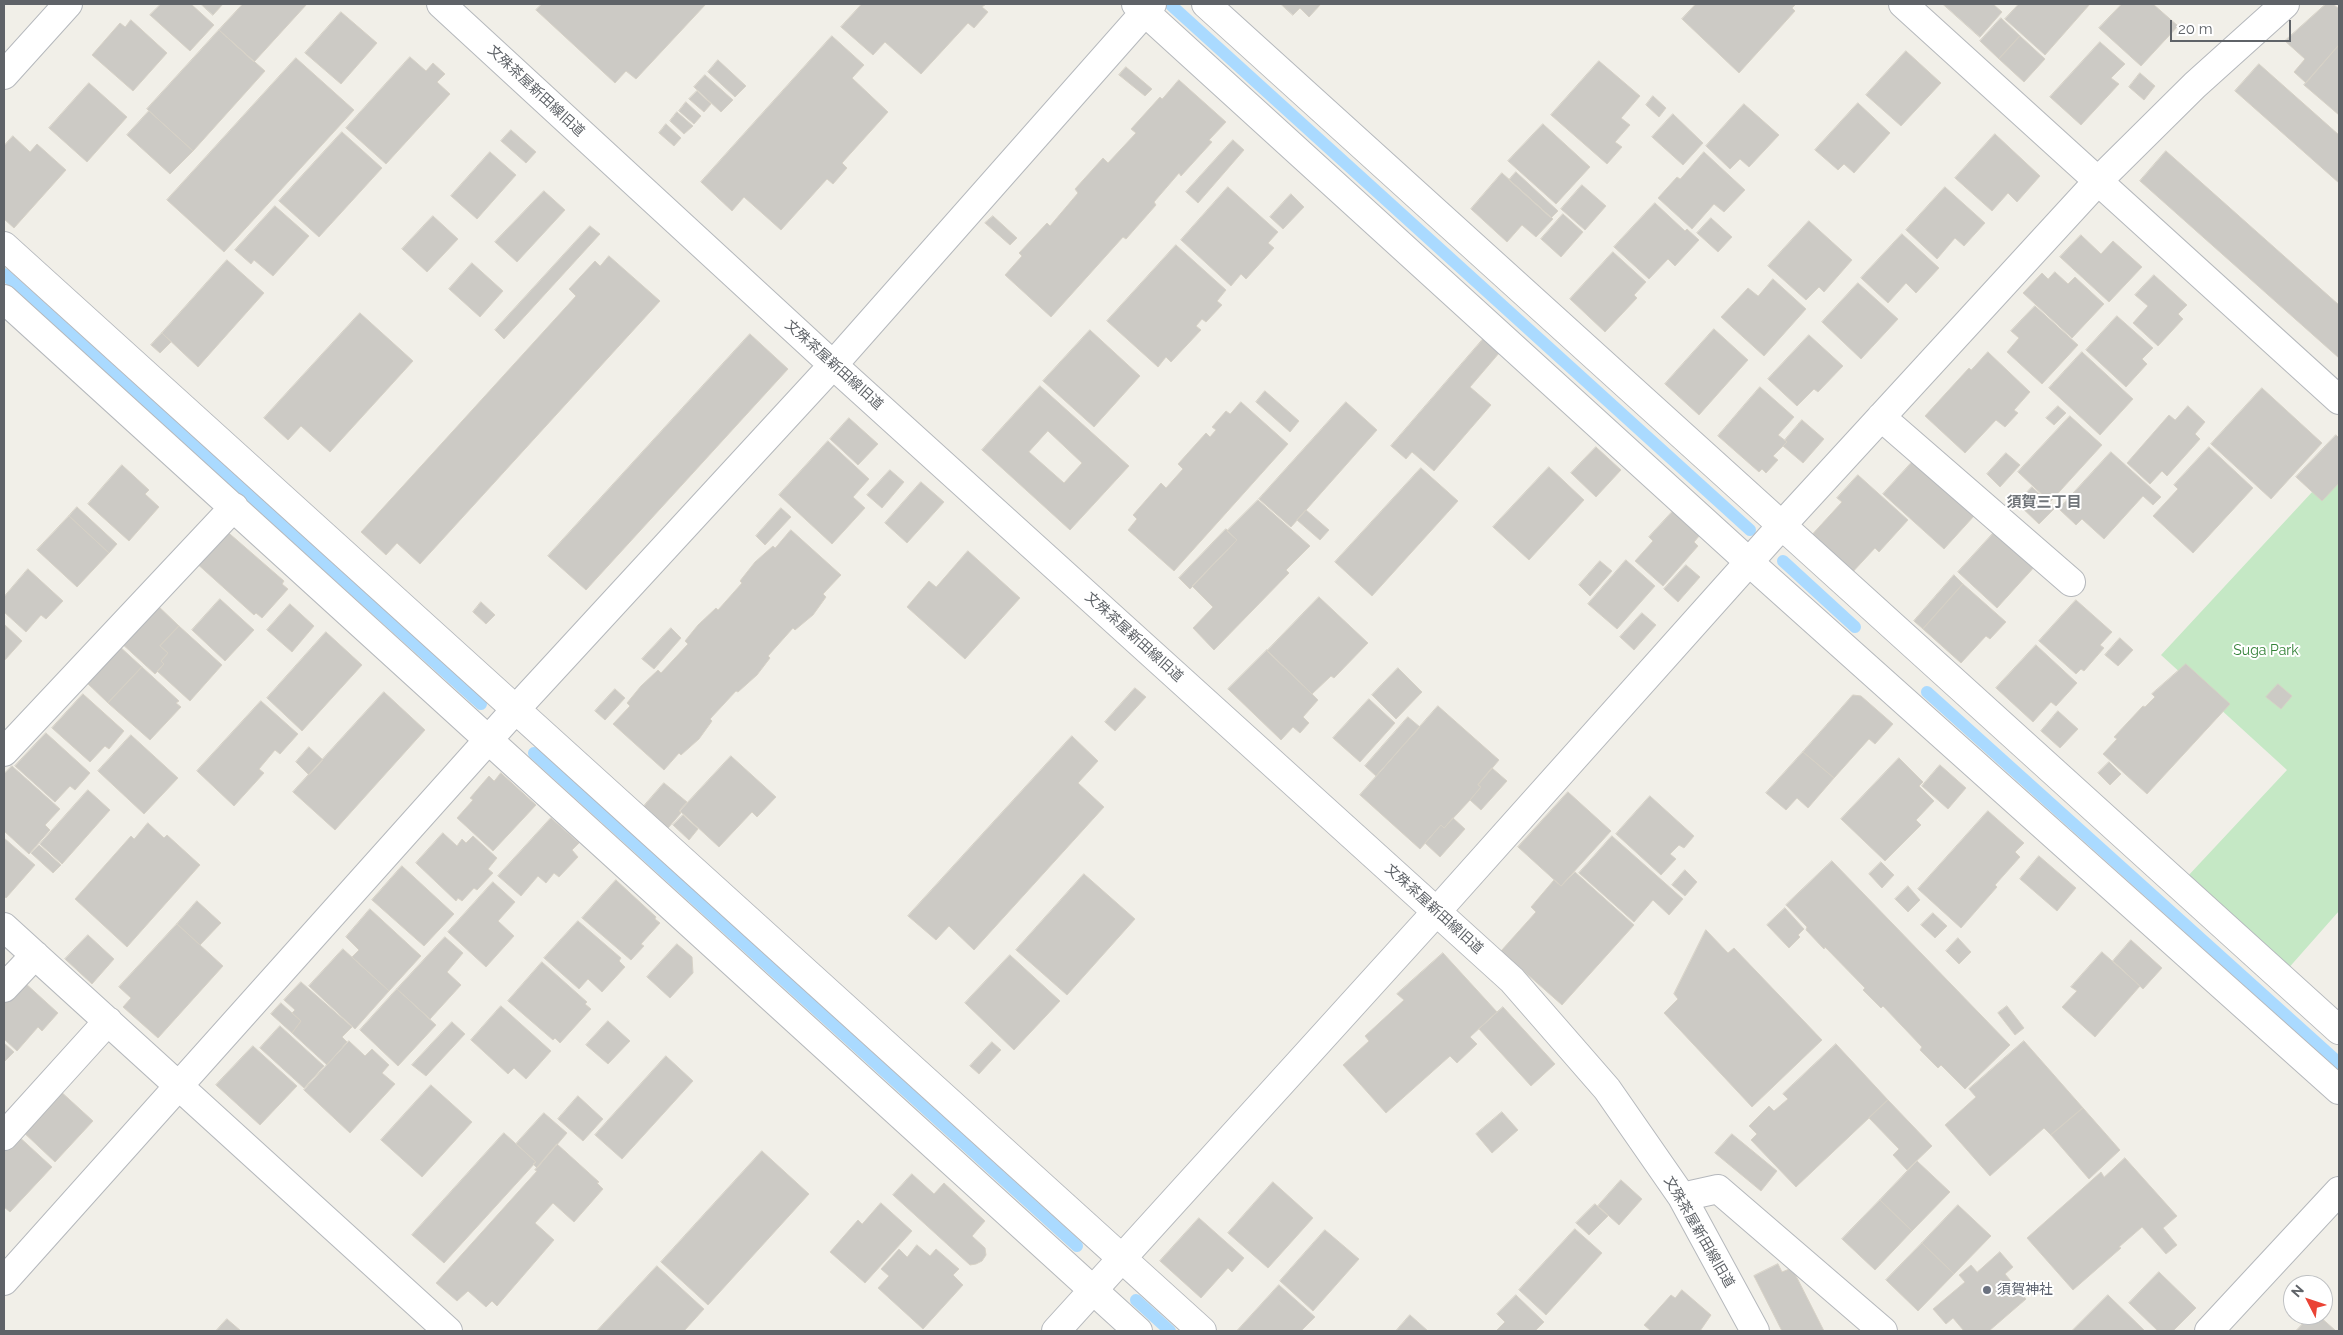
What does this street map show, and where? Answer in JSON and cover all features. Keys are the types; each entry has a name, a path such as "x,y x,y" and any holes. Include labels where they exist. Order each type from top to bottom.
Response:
{"street":[{"path":"4,76 68,4"},
{"name":"文殊茶屋新田線旧道","path":"441,4 833,365 1512,980 1607,1090 1682,1196 1755,1331"},
{"path":"1206,4 1783,524 2339,1030"},
{"path":"1903,4 2339,400"},
{"path":"1056,1331 1437,911 1783,524 2098,181 2195,85 2285,4"},
{"path":"4,1281 515,710 833,365 1145,6 1749,562 2339,1090"},
{"path":"4,246 1202,1331"},
{"path":"4,299 1138,1331"},
{"path":"1881,418 2072,582"},
{"path":"4,752 234,507"},
{"path":"4,927 448,1331"},
{"path":"4,988 35,954"},
{"path":"4,1136 108,1021"},
{"path":"1682,1196 1718,1190 1883,1331"},
{"path":"2209,1331 2339,1191"}],"green space":[{"name":"Suga Park","path":"2339,463 2339,911 2286,971 2187,877 2287,770 2161,655"}],"building":[{"path":"161,4 191,4 214,25 190,51 150,15"},
{"path":"201,4 223,4 213,15"},
{"path":"243,4 307,4 254,62 219,30"},
{"path":"542,4 706,4 636,79 626,71 615,83 536,10"},
{"path":"862,4 986,4 982,7 988,12 974,28 968,23 921,74 885,42 873,55 841,27"},
{"path":"1281,4 1321,4 1309,17 1300,8 1293,15"},
{"path":"1696,4 1796,4 1792,8 1795,11 1739,73 1682,19"},
{"path":"1943,4 1993,4 2002,12 1980,37"},
{"path":"2019,4 2090,4 2045,55 2005,19"},
{"path":"2122,4 2153,4 2178,26 2141,66 2099,28"},
{"path":"2326,4 2333,4 2339,9 2339,45 2306,83 2294,72 2305,59 2285,41"},
{"path":"341,12 377,43 341,84 305,53"},
{"path":"2001,18 2020,36 1999,59 1980,41"},
{"path":"131,20 167,53 133,91 92,55 120,23 125,27"},
{"path":"219,30 265,71 193,151 147,109"},
{"path":"832,36 864,65 852,78 888,112 842,163 847,168 833,184 827,179 781,230 744,197 732,211 701,182"},
{"path":"2020,36 2045,59 2024,82 1999,59"},
{"path":"2100,42 2125,64 2111,78 2119,84 2081,125 2050,97"},
{"path":"2339,45 2339,115 2304,85"},
{"path":"1906,51 1941,83 1901,126 1866,95"},
{"path":"410,57 426,71 433,63 445,74 437,82 450,94 386,164 346,128"},
{"path":"296,58 354,110 224,252 167,200"},
{"path":"718,60 746,86 735,97 708,72"},
{"path":"1599,61 1640,96 1621,118 1630,125 1615,142 1622,147 1607,164 1551,115"},
{"path":"2259,64 2339,135 2339,183 2235,91"},
{"path":"1126,67 1152,89 1145,96 1119,75"},
{"path":"2140,73 2155,86 2144,100 2129,87"},
{"path":"705,75 733,100 721,112 694,87"},
{"path":"1179,80 1226,122 1209,140 1212,142 1181,176 1179,173 1154,202 1156,205 1126,239 1123,237 1051,317 1005,275 1022,256 1019,253 1047,223 1050,226 1078,193 1075,189 1103,158 1108,163 1136,133 1131,129 1160,97 1162,99"},
{"path":"89,83 127,117 87,162 49,128"},
{"path":"697,91 711,104 704,112 689,99"},
{"path":"1653,96 1666,108 1659,117 1646,105"},
{"path":"686,102 701,116 694,124 679,111"},
{"path":"1858,103 1890,133 1854,173 1844,164 1838,170 1815,150"},
{"path":"1744,104 1779,135 1749,167 1740,159 1730,169 1706,146"},
{"path":"149,111 193,151 170,174 127,135"},
{"path":"677,112 693,126 684,134 670,121"},
{"path":"1673,114 1703,143 1683,165 1652,137"},
{"path":"666,124 681,138 674,146 659,133"},
{"path":"1543,124 1590,167 1556,204 1508,161"},
{"path":"511,130 536,152 526,163 501,141"},
{"path":"342,132 382,168 319,237 279,201"},
{"path":"1995,134 2040,176 2017,202 2008,193 1992,211 1955,178"},
{"path":"13,136 30,152 37,144 66,170 14,228 4,219 4,146"},
{"path":"1233,140 1244,150 1198,203 1186,192"},
{"path":"2166,151 2339,305 2339,358 2140,181"},
{"path":"490,152 516,175 477,219 451,196"},
{"path":"1704,152 1745,190 1724,212 1714,204 1692,229 1658,198 1677,177 1680,179"},
{"path":"1516,172 1558,211 1551,218 1509,180"},
{"path":"1502,173 1553,219 1536,237 1522,225 1507,242 1471,209"},
{"path":"1582,185 1606,206 1585,230 1561,209"},
{"path":"1228,187 1278,232 1268,243 1274,248 1246,279 1241,274 1231,286 1181,240"},
{"path":"1945,187 1985,223 1964,246 1955,238 1937,259 1906,230"},
{"path":"544,191 565,210 517,262 495,242"},
{"path":"1291,194 1304,207 1283,229 1270,217"},
{"path":"1655,203 1685,231 1687,229 1699,240 1675,266 1668,259 1649,279 1614,247"},
{"path":"275,206 309,236 273,276 254,260 251,264 235,250"},
{"path":"1563,214 1583,232 1561,257 1541,239"},
{"path":"433,216 458,239 427,272 402,249"},
{"path":"993,216 1017,238 1010,245 985,223"},
{"path":"1711,218 1732,237 1718,252 1697,233"},
{"path":"1809,221 1852,260 1824,292 1819,287 1806,300 1768,266"},
{"path":"590,226 600,234 504,339 495,330"},
{"path":"1902,234 1939,268 1916,293 1906,283 1888,303 1861,278"},
{"path":"2081,235 2101,254 2113,241 2142,267 2109,302 2060,257"},
{"path":"1176,245 1226,290 1217,301 1222,305 1206,322 1202,319 1196,326 1201,330 1171,362 1166,357 1158,367 1107,321"},
{"path":"1613,252 1646,282 1634,295 1637,298 1605,332 1570,299"},
{"path":"609,256 660,301 420,564 397,543 386,555 361,532 576,296 569,289 595,261 600,266"},
{"path":"227,260 264,293 198,367 162,333"},
{"path":"472,263 503,291 480,317 449,289"},
{"path":"2055,272 2068,284 2075,277 2104,304 2072,338 2023,293 2042,273 2048,279"},
{"path":"2154,275 2187,305 2178,314 2183,319 2158,346 2133,323 2148,306 2135,295"},
{"path":"1773,279 1806,309 1764,356 1721,317 1748,288 1758,296"},
{"path":"1858,283 1898,319 1861,359 1822,322"},
{"path":"2035,306 2078,345 2042,384 2007,352 2019,338 2011,331"},
{"path":"360,313 413,361 330,452 301,426 288,440 264,418"},
{"path":"2117,316 2153,348 2142,359 2147,364 2126,387 2086,350"},
{"path":"1714,329 1748,360 1699,415 1665,384"},
{"path":"1090,330 1140,376 1094,427 1043,381"},
{"path":"162,333 171,342 160,353 151,345"},
{"path":"750,334 788,369 586,590 548,556"},
{"path":"1809,335 1843,366 1818,392 1814,389 1797,406 1768,379"},
{"path":"1484,338 1500,352 1470,387 1491,405 1434,471 1412,452 1406,459 1391,446"},
{"path":"1988,352 2030,392 2014,410 2018,413 2005,427 1996,420 1965,453 1925,416 1969,368 1971,370"},
{"path":"2082,352 2133,399 2100,435 2049,388"},
{"path":"1040,386 1129,466 1070,530 982,450","holes":["1048,431 1082,463 1064,483 1029,452"]},
{"path":"1760,387 1794,417 1778,435 1787,442 1773,456 1778,460 1766,473 1762,469 1759,472 1718,436"},
{"path":"2262,388 2322,443 2271,499 2211,444"},
{"path":"1265,391 1299,421 1290,432 1256,402"},
{"path":"1241,402 1288,444 1174,571 1128,530 1137,519 1133,515 1161,483 1166,488 1183,469 1178,464 1206,433 1210,437 1216,430 1212,427 1226,411 1230,414"},
{"path":"1346,402 1377,430 1291,527 1259,499"},
{"path":"2058,406 2066,413 2054,425 2046,418"},
{"path":"2188,406 2205,422 2195,434 2200,439 2167,476 2162,471 2150,484 2127,463 2169,415 2175,420"},
{"path":"2070,416 2102,445 2050,502 2018,472"},
{"path":"849,418 878,444 858,465 830,439"},
{"path":"1802,420 1824,439 1803,463 1783,446 1787,442 1785,440"},
{"path":"2336,435 2339,438 2339,483 2322,501 2296,477"},
{"path":"828,441 869,479 853,497 865,508 832,544 779,495"},
{"path":"1596,447 1621,470 1596,497 1571,473"},
{"path":"2209,447 2253,488 2193,553 2153,516 2178,489 2174,485"},
{"path":"2111,452 2161,497 2153,505 2143,496 2104,539 2082,519 2076,525 2059,509"},
{"path":"2006,453 2020,465 2000,487 1987,474"},
{"path":"1913,461 1974,516 1944,549 1883,494"},
{"path":"122,465 149,490 145,494 159,507 129,541 88,504"},
{"path":"1549,467 1584,500 1529,560 1493,527"},
{"path":"1421,468 1458,501 1372,596 1335,562"},
{"path":"890,470 904,482 882,508 867,495"},
{"path":"1858,475 1908,520 1879,552 1875,548 1849,576 1808,539 1842,502 1837,498"},
{"path":"921,482 944,502 907,543 885,523"},
{"path":"2032,487 2055,508 2039,524 2017,503"},
{"path":"1258,500 1310,546 1286,570 1289,573 1214,650 1193,628 1213,607 1192,586 1237,540 1227,531"},
{"path":"77,507 117,544 109,553 69,516"},
{"path":"781,508 791,517 765,545 756,536"},
{"path":"1306,510 1329,530 1320,540 1297,520"},
{"path":"1673,511 1700,535 1694,542 1698,546 1663,586 1635,561 1653,541 1649,537"},
{"path":"69,516 109,553 77,587 37,550"},
{"path":"223,528 284,581 282,584 288,589 262,618 256,613 254,615 194,561"},
{"path":"1998,528 2037,564 1997,608 1958,572"},
{"path":"1226,529 1237,540 1190,589 1179,578"},
{"path":"791,530 841,575 823,594 826,597 813,615 795,630 793,628 768,656 770,658 757,675 738,692 736,691 710,719 712,721 699,739 681,755 679,753 664,770 613,724 630,706 627,703 641,686 658,670 661,673 688,644 685,641 698,625 716,608 718,610 742,583 740,581 755,562 773,546 775,548"},
{"path":"968,551 1020,598 965,659 907,607 929,581 936,587"},
{"path":"1626,560 1655,586 1617,629 1588,604"},
{"path":"1600,561 1612,571 1590,596 1579,585"},
{"path":"1686,565 1700,577 1678,602 1664,589"},
{"path":"28,569 63,601 46,619 41,615 26,632 4,612 4,597"},
{"path":"1954,575 1963,584 1923,629 1914,621"},
{"path":"1963,584 2006,622 1990,639 1986,636 1961,663 1923,629"},
{"path":"1319,597 1368,643 1334,678 1331,676 1312,694 1267,651"},
{"path":"220,599 254,630 225,661 192,630"},
{"path":"2076,600 2112,632 2100,645 2104,648 2084,671 2081,669 2076,674 2039,641"},
{"path":"481,602 495,615 486,624 473,612"},
{"path":"155,603 179,626 160,646 168,653 161,661 164,664 155,674 120,642"},
{"path":"290,604 314,626 292,652 267,630"},
{"path":"1642,613 1656,625 1634,650 1620,637"},
{"path":"4,624 22,641 4,661"},
{"path":"179,626 222,665 190,701 157,671 164,664 161,661 168,653 160,646"},
{"path":"671,628 681,638 654,669 642,659"},
{"path":"326,632 362,665 302,731 267,698"},
{"path":"2120,638 2133,650 2118,666 2105,655"},
{"path":"118,645 142,667 108,703 85,681"},
{"path":"2036,645 2077,683 2056,706 2051,702 2033,722 1996,688"},
{"path":"1267,650 1318,700 1303,717 1309,723 1300,733 1293,727 1281,740 1228,689"},
{"path":"2186,664 2230,704 2147,794 2103,754 2117,739 2114,737 2143,706 2145,707 2155,697 2152,694"},
{"path":"142,667 179,701 176,703 181,707 150,740 108,703"},
{"path":"1398,668 1422,692 1396,719 1372,695"},
{"path":"2278,684 2292,696 2281,709 2266,697"},
{"path":"1135,688 1146,697 1115,731 1105,722"},
{"path":"615,689 625,698 605,720 595,711"},
{"path":"384,692 425,730 335,830 293,792"},
{"path":"83,694 124,731 109,749 105,746 90,762 52,728"},
{"path":"1853,695 1861,696 1893,724 1875,744 1869,739 1834,778 1803,752"},
{"path":"1369,699 1395,723 1360,762 1333,738"},
{"path":"261,701 298,734 280,754 275,750 259,769 264,773 234,806 197,771"},
{"path":"1438,706 1499,760 1478,785 1481,787 1470,800 1444,828 1441,825 1420,849 1360,795"},
{"path":"2058,711 2078,729 2060,748 2041,731"},
{"path":"1408,717 1420,727 1376,776 1365,766"},
{"path":"46,733 90,773 75,790 70,786 55,802 15,766"},
{"path":"131,735 178,778 144,814 98,771"},
{"path":"1072,736 1098,761 1078,783 1104,807 974,950 949,926 936,940 908,916"},
{"path":"309,747 323,760 309,775 296,762"},
{"path":"1803,752 1834,778 1808,808 1797,798 1786,810 1766,793"},
{"path":"731,756 776,797 757,817 752,812 719,847 680,811"},
{"path":"1899,758 1923,782 1919,786 1934,801 1916,820 1921,825 1885,861 1841,819"},
{"path":"2109,762 2121,774 2110,785 2098,773"},
{"path":"1940,765 1966,788 1948,809 1922,786"},
{"path":"12,766 60,809 45,825 50,830 29,854 4,831 4,774"},
{"path":"1492,768 1507,781 1481,810 1470,800 1481,787 1478,785"},
{"path":"501,773 536,805 493,851 457,818 473,800 470,798 489,776 494,781"},
{"path":"664,783 687,802 679,811 681,813 668,828 644,806"},
{"path":"88,790 110,810 62,864 40,844"},
{"path":"1568,792 1611,831 1561,886 1518,847"},
{"path":"1650,796 1694,836 1684,848 1679,845 1670,854 1676,859 1661,875 1616,834"},
{"path":"1988,811 2024,843 2015,852 2020,857 1961,928 1918,889"},
{"path":"683,815 698,829 689,840 673,825"},
{"path":"551,818 579,843 572,850 578,857 559,877 554,873 546,883 538,876 521,896 498,876"},
{"path":"1453,818 1465,829 1440,857 1425,843 1441,825 1444,828"},
{"path":"148,823 164,838 167,835 200,865 127,947 75,899 131,836 134,839"},
{"path":"443,833 457,846 462,839 466,843 473,836 497,858 488,869 493,873 477,890 474,888 462,901 458,898 456,901 416,863"},
{"path":"1612,836 1683,899 1669,915 1653,900 1634,922 1579,873"},
{"path":"4,838 35,865 6,898 4,896"},
{"path":"39,845 61,865 53,873 31,853"},
{"path":"2039,856 2076,888 2057,911 2020,879"},
{"path":"1832,861 2010,1045 1965,1089 1941,1065 1938,1068 1920,1050 1922,1047 1883,1006 1881,1008 1863,990 1865,988 1825,947 1824,949 1806,930 1807,927 1786,905"},
{"path":"1881,862 1894,875 1882,888 1869,874"},
{"path":"402,866 454,914 424,946 372,900"},
{"path":"1685,870 1697,882 1685,896 1672,885"},
{"path":"1575,872 1634,925 1562,1005 1501,951 1536,912 1531,907 1554,880 1561,886"},
{"path":"1084,874 1135,919 1067,995 1016,950"},
{"path":"616,880 660,923 641,944 644,946 631,960 582,918"},
{"path":"493,882 515,902 498,921 514,936 486,967 448,932"},
{"path":"1908,886 1920,900 1908,912 1895,899"},
{"path":"197,901 221,923 200,945 177,924"},
{"path":"1785,908 1804,929 1798,935 1800,937 1789,948 1767,925"},
{"path":"370,909 421,956 389,991 352,957 359,950 346,937"},
{"path":"1933,913 1947,926 1935,938 1921,925"},
{"path":"578,921 621,958 619,961 625,967 602,992 588,979 579,989 544,958"},
{"path":"177,924 223,966 158,1038 123,1007 131,998 119,987"},
{"path":"1706,930 1728,953 1734,948 1822,1040 1752,1107 1664,1013 1678,999 1674,994"},
{"path":"88,935 114,959 92,984 65,959"},
{"path":"445,937 463,953 447,972 461,985 430,1019 397,989"},
{"path":"1958,938 1971,952 1959,964 1946,951"},
{"path":"2131,940 2162,968 2143,989 2113,961"},
{"path":"677,944 692,957 693,973 670,998 647,977"},
{"path":"343,949 389,991 355,1029 309,986"},
{"path":"2102,952 2140,986 2095,1037 2062,1007 2077,991 2071,987"},
{"path":"1443,953 1497,1012 1470,1037 1477,1044 1457,1063 1450,1056 1386,1113 1343,1065 1369,1041 1365,1036 1404,1000 1397,994"},
{"path":"1010,955 1060,1001 1014,1050 965,1003"},
{"path":"542,962 587,1002 585,1004 591,1009 560,1043 555,1038 553,1040 508,1001"},
{"path":"24,982 58,1013 42,1031 38,1027 17,1051 4,1039 4,1004"},
{"path":"301,982 352,1027 342,1037 347,1042 327,1065 292,1033 301,1021 292,1013 295,1010 284,1000"},
{"path":"397,989 436,1025 398,1066 360,1030"},
{"path":"281,1003 301,1021 292,1033 271,1014"},
{"path":"501,1006 551,1051 526,1079 514,1068 508,1074 471,1040"},
{"path":"2007,1006 2024,1028 2015,1035 1998,1013"},
{"path":"1503,1007 1555,1064 1531,1086 1479,1029"},
{"path":"608,1021 630,1041 608,1064 586,1045"},
{"path":"452,1022 465,1034 426,1076 412,1065"},
{"path":"280,1026 324,1066 304,1088 260,1048"},
{"path":"349,1041 365,1056 372,1049 389,1065 382,1073 395,1084 350,1133 304,1090"},
{"path":"2024,1041 2083,1108 2051,1135 2044,1128 1990,1176 1945,1125 1976,1097 1969,1089"},
{"path":"992,1042 1001,1050 979,1074 970,1066"},
{"path":"4,1043 14,1052 4,1062"},
{"path":"1836,1044 1888,1100 1796,1187 1751,1140 1757,1134 1749,1126 1769,1106 1774,1111 1788,1099 1783,1094"},
{"path":"253,1046 297,1086 260,1125 216,1085"},
{"path":"666,1056 693,1081 622,1159 595,1135"},
{"path":"431,1085 472,1122 422,1177 381,1140"},
{"path":"58,1089 93,1121 55,1162 21,1130"},
{"path":"578,1096 603,1119 583,1141 558,1119"},
{"path":"1888,1100 1932,1146 1907,1170 1893,1155 1899,1149 1869,1118"},
{"path":"2083,1108 2120,1150 2089,1179 2051,1135"},
{"path":"1502,1112 1518,1130 1492,1153 1476,1134"},
{"path":"544,1113 567,1133 537,1168 533,1164 536,1162 516,1144"},
{"path":"504,1133 536,1162 444,1263 412,1235"},
{"path":"16,1134 52,1167 10,1212 4,1207 4,1148"},
{"path":"1732,1134 1777,1171 1761,1191 1715,1153"},
{"path":"557,1144 599,1182 597,1183 603,1189 574,1222 553,1203 535,1223 554,1240 497,1306 492,1301 486,1307 468,1291 457,1301 436,1283 537,1171 535,1170"},
{"path":"762,1151 809,1194 708,1305 661,1262"},
{"path":"2125,1158 2177,1216 2163,1228 2177,1245 2166,1254 2142,1227 2073,1290 2027,1238 2101,1172 2104,1177"},
{"path":"1917,1161 1950,1192 1912,1231 1880,1200"},
{"path":"912,1174 934,1194 944,1183 985,1221 972,1236 985,1248 986,1255 982,1261 970,1265 893,1195"},
{"path":"1621,1180 1642,1199 1619,1225 1598,1206"},
{"path":"1273,1182 1313,1218 1268,1268 1228,1233"},
{"path":"1880,1200 1912,1231 1875,1270 1842,1239"},
{"path":"881,1203 912,1231 865,1283 830,1252 858,1220 862,1224"},
{"path":"1595,1204 1608,1216 1589,1235 1576,1223"},
{"path":"1958,1205 1991,1236 1954,1274 1922,1243"},
{"path":"1199,1218 1244,1258 1232,1272 1228,1268 1201,1298 1160,1261"},
{"path":"1575,1229 1602,1253 1546,1315 1519,1290"},
{"path":"1325,1230 1359,1259 1313,1311 1280,1281"},
{"path":"1922,1243 1954,1274 1918,1311 1886,1280"},
{"path":"917,1245 930,1256 936,1249 959,1269 953,1275 963,1285 923,1329 878,1288 889,1276 881,1269 899,1249 907,1257"},
{"name":"須賀神社","path":"2000,1252 2013,1267 2005,1274 2026,1299 1989,1331 1964,1331 1953,1318 1946,1324 1933,1309 1965,1282 1959,1275 1971,1265 1977,1272"},
{"path":"1778,1264 1782,1272 1792,1268 1824,1331 1782,1331 1754,1276"},
{"path":"657,1266 704,1309 684,1331 597,1331"},
{"path":"2159,1272 2196,1308 2173,1331 2158,1331 2129,1303"},
{"path":"1279,1285 1315,1317 1301,1331 1237,1331"},
{"path":"1682,1290 1711,1315 1700,1331 1651,1331 1644,1325 1671,1295 1675,1298"},
{"path":"1516,1295 1544,1322 1535,1331 1496,1331 1505,1322 1497,1314"},
{"path":"2108,1295 2145,1331 2072,1331"},
{"path":"1410,1315 1428,1331 1396,1331"},
{"path":"227,1319 241,1331 216,1331"},
{"path":"2302,1325 2329,1325 2336,1331 2296,1331"}],"waterway":[{"path":"1171,5 1750,530"},
{"path":"4,274 481,704"},
{"path":"1783,561 1855,627"},
{"path":"1927,692 2339,1063"},
{"path":"534,753 1077,1246"},
{"path":"1136,1300 1170,1331"}],"place":[{"name":"須賀神社","path":"1987,1290"}],"district":[{"name":"須賀三丁目","path":"2044,502"}]}
